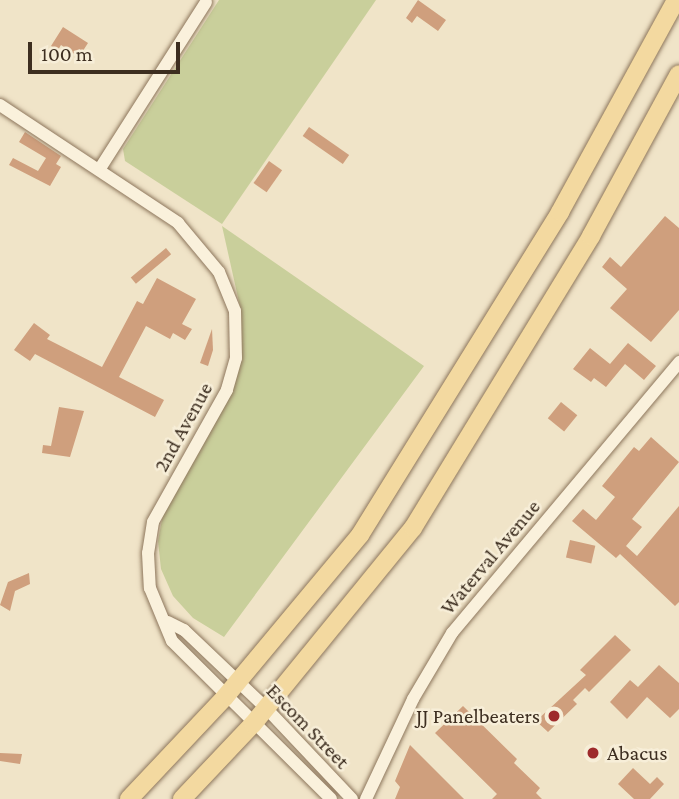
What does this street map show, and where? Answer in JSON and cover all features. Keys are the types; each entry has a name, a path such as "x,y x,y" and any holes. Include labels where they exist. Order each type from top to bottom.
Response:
{"main road":[{"path":"129,799 225,696 360,535 560,212 676,0"},
{"path":"182,799 267,708 413,528 591,236 679,74"}],"street":[{"path":"99,170 206,2"},
{"name":"2nd Avenue","path":"0,105 178,223 207,253 235,311 236,358 227,390 153,522 148,553 150,588 168,622 172,641 225,696"},
{"name":"Waterval Avenue","path":"366,799 422,680 452,633 679,362"},
{"name":"2nd Avenue","path":"168,622 184,630 236,681"},
{"name":"Escom Street","path":"236,681 267,708 352,799"},
{"name":"Escom Street","path":"225,696 331,799"}],"green space":[{"path":"219,0 376,0 222,224 125,161 123,149"},
{"path":"222,226 424,366 224,637 193,618 173,596 161,569 158,541 163,514 233,375 241,311"}],"building":[{"path":"418,0 446,20 438,31 417,16 412,23 406,18"},
{"path":"63,27 88,43 79,57 61,45 58,50 51,46"},
{"path":"309,127 349,155 343,164 303,136"},
{"path":"25,132 61,156 56,164 61,167 50,186 9,165 13,158 38,171 46,158 19,142"},
{"path":"269,161 282,170 267,192 254,183"},
{"path":"665,216 679,228 679,310 651,342 610,308 627,289 602,267 610,257 621,267"},
{"path":"166,248 171,254 136,284 131,278"},
{"path":"157,278 196,299 182,324 192,329 185,340 173,333 170,339 146,326 119,377 164,400 155,417 35,354 30,361 14,350 34,323 50,335 47,339 102,367 137,301 143,304"},
{"path":"212,329 213,350 208,366 200,363"},
{"path":"628,343 656,366 644,380 625,364 606,387 594,378 591,382 573,369 590,348 610,364"},
{"path":"561,402 577,415 564,432 548,418"},
{"path":"59,407 84,411 70,457 42,453 43,445 51,446"},
{"path":"651,437 679,462 632,519 642,527 626,546 637,556 679,506 679,602 675,606 620,554 616,558 572,521 583,509 596,520 615,497 602,486 634,447 639,451"},
{"path":"570,540 595,546 591,563 566,558"},
{"path":"29,573 30,584 15,591 10,611 0,605 8,582"},
{"path":"615,635 631,650 589,692 585,688 573,700 577,704 548,732 536,721 586,675 580,670"},
{"path":"659,665 679,683 679,709 670,718 647,697 627,719 610,702 630,680 638,687"},
{"path":"463,706 517,759 514,763 540,788 536,793 542,799 492,799 497,794 435,733"},
{"path":"410,745 464,799 395,799 400,787 395,781"},
{"path":"0,753 22,754 20,764 0,761"},
{"path":"633,768 650,784 657,777 664,784 650,799 634,799 618,784"}],"place":[{"name":"JJ Panelbeaters","path":"554,716"},
{"name":"Abacus","path":"593,753"}]}
